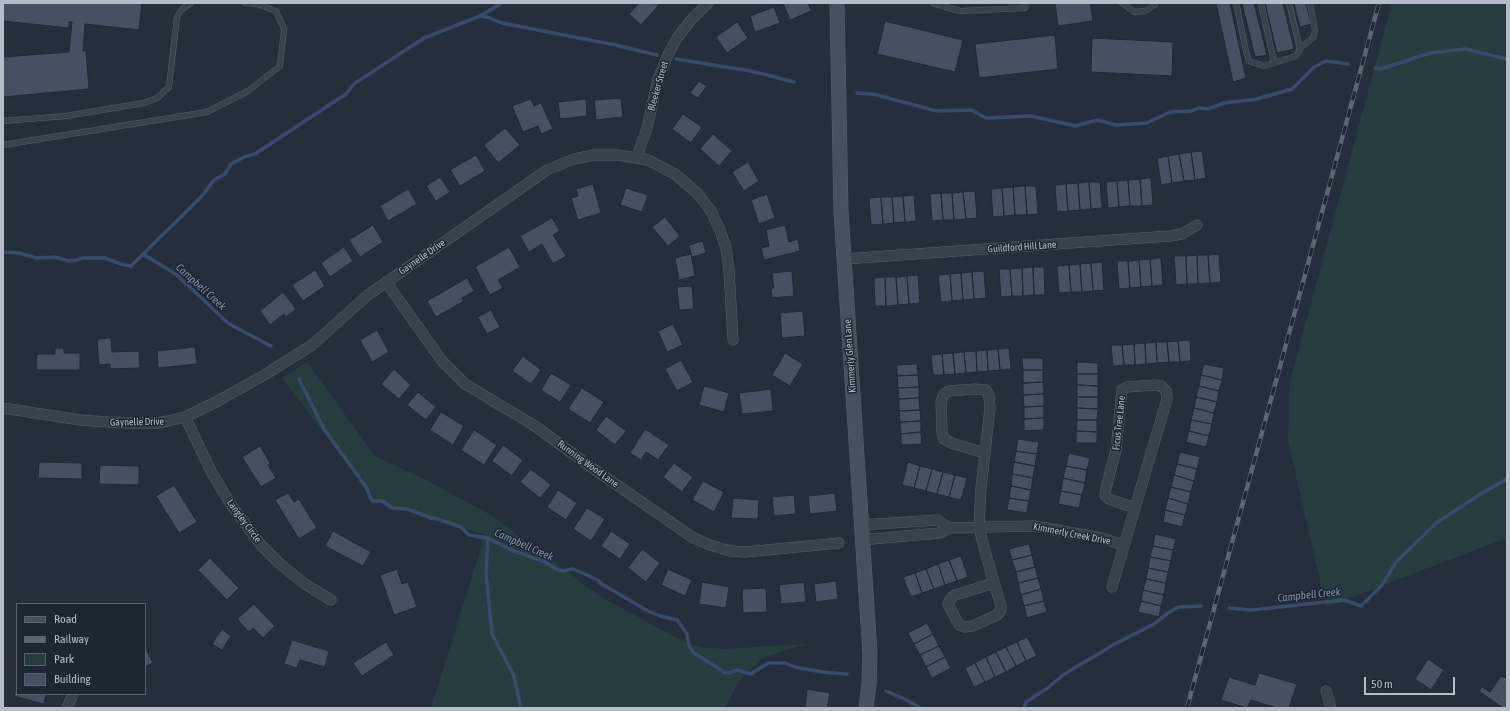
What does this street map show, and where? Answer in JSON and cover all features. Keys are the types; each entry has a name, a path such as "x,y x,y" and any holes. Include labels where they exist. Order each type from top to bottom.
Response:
{"street":[{"name":"Bleeker Street","path":"637,157 647,128 658,79 667,57 677,38 691,20 708,3"},
{"name":"Kimmerly Glen Lane","path":"837,3 838,104 844,259 860,525 870,654 869,684 866,708"},
{"name":"Gaynelle Drive","path":"3,408 80,420 121,423 157,423 186,417 266,374 312,345 368,295 547,170 574,159 594,155 618,154 637,157 657,164 683,180 698,194 710,211 720,230 726,248 729,270 733,340"},
{"name":"Guildford Hill Lane","path":"844,259 1170,236 1182,234 1197,225"},
{"name":"Running Wood Lane","path":"386,282 442,361 465,384 535,426 692,537 710,545 746,552 839,543"},
{"name":"Ficus Tree Lane","path":"1112,586 1123,545 1135,508 1167,399 1166,392 1161,386 1155,384 1122,390 1116,450 1106,494 1109,500 1135,508"},
{"path":"985,453 954,444 944,439 941,415 941,402 944,394 949,392 983,389 986,390 989,396 990,408 985,453 980,488 980,526 984,547 1001,606 1001,610 997,615 973,626 966,627 959,625 948,604 951,598 955,595 994,583"},
{"name":"Langley Circle","path":"186,417 212,473 245,526 280,564 305,584 332,600"},
{"name":"Kimmerly Creek Drive","path":"860,525 938,520 948,528"},
{"name":"Kimmerly Creek Drive","path":"862,540 940,534 948,528 980,526 1034,526 1102,538 1123,545"},
{"path":"1326,691 1330,708"},
{"path":"67,708 73,695"}],"lane":[{"path":"3,121 66,116 144,103 158,98 168,87 177,17 182,9 191,3"},
{"path":"3,145 207,112 248,91 280,66 284,29 276,11 257,4 245,3"},
{"path":"932,3 960,11 1025,8 1027,3"},
{"path":"1122,3 1135,12 1146,11 1155,5 1155,3"},
{"path":"1236,3 1249,61 1264,66 1296,56 1299,49 1313,38 1315,31 1310,3"},
{"path":"1261,3 1274,62"},
{"path":"1289,3 1299,49"}],"green space":[{"path":"1392,3 1507,3 1507,538 1326,607 1288,441 1290,381"},
{"path":"307,362 375,456 428,481 489,514 601,597 677,638 700,647 724,649 807,644 764,657 739,681 725,708 431,708 485,535 376,501 282,378"}],"building":[{"path":"3,3 142,3 139,30 85,24 83,51 86,51 89,89 3,97 3,57 69,52 72,22 69,22 69,28 3,21"},
{"path":"639,3 660,4 641,25 629,14"},
{"path":"783,3 808,3 811,11 790,20"},
{"path":"1055,3 1090,3 1093,21 1058,26"},
{"path":"1216,3 1230,3 1246,78 1233,82"},
{"path":"1242,3 1254,3 1267,55 1255,57"},
{"path":"1265,3 1283,3 1294,49 1277,53"},
{"path":"1294,3 1306,3 1311,24 1300,27"},
{"path":"774,7 780,23 755,32 750,16"},
{"path":"885,21 963,40 955,72 877,54"},
{"path":"737,22 748,38 727,53 716,37"},
{"path":"1055,35 1058,69 979,78 975,44"},
{"path":"1092,38 1173,42 1172,76 1091,72"},
{"path":"699,81 707,86 698,98 690,93"},
{"path":"621,98 623,117 596,120 594,100"},
{"path":"531,99 534,106 541,103 553,129 541,134 538,126 523,132 512,106"},
{"path":"586,99 587,116 560,119 558,102"},
{"path":"683,114 702,127 691,143 672,129"},
{"path":"505,128 520,145 498,163 484,145"},
{"path":"713,134 732,151 719,166 700,149"},
{"path":"1202,151 1206,178 1195,180 1191,152"},
{"path":"1191,152 1195,180 1184,181 1179,154"},
{"path":"1179,154 1184,181 1172,183 1168,156"},
{"path":"476,155 485,171 460,186 450,170"},
{"path":"1168,156 1172,183 1161,185 1157,158"},
{"path":"748,162 759,181 744,191 732,172"},
{"path":"440,177 450,192 436,201 426,186"},
{"path":"1151,178 1153,205 1142,206 1140,179"},
{"path":"1140,179 1142,206 1130,206 1128,180"},
{"path":"1128,180 1130,206 1119,207 1117,181"},
{"path":"1117,181 1119,207 1108,208 1106,182"},
{"path":"1089,182 1100,182 1102,208 1091,209"},
{"path":"1089,182 1091,209 1080,210 1078,183"},
{"path":"1078,183 1080,210 1068,211 1066,184"},
{"path":"593,184 601,213 578,220 571,198 578,196 576,189"},
{"path":"1066,184 1068,211 1057,212 1055,185"},
{"path":"1025,186 1036,186 1038,214 1027,215"},
{"path":"1025,186 1027,215 1015,215 1013,187"},
{"path":"1013,187 1015,215 1004,216 1002,188"},
{"path":"626,188 648,195 642,212 620,205"},
{"path":"1002,188 1004,216 993,217 991,189"},
{"path":"408,189 417,204 388,221 380,206"},
{"path":"975,191 977,218 966,219 963,192"},
{"path":"963,192 966,219 954,220 952,193"},
{"path":"941,193 943,220 932,221 930,194"},
{"path":"941,193 952,193 954,220 943,220"},
{"path":"767,194 775,218 759,224 751,200"},
{"path":"914,195 916,221 905,222 903,196"},
{"path":"903,196 905,222 894,223 892,197"},
{"path":"881,197 883,224 871,225 869,198"},
{"path":"881,197 892,197 894,223 883,224"},
{"path":"665,217 680,236 668,246 652,227"},
{"path":"552,218 560,231 553,235 566,256 553,264 542,244 529,252 520,236"},
{"path":"373,225 383,242 360,257 349,240"},
{"path":"785,225 789,242 798,239 800,251 764,260 761,248 769,246 766,230"},
{"path":"703,241 706,253 692,257 689,245"},
{"path":"344,247 353,261 330,277 321,263"},
{"path":"509,247 520,267 498,280 503,288 490,295 475,267"},
{"path":"691,254 695,276 679,280 675,258"},
{"path":"1219,254 1221,282 1210,283 1208,255"},
{"path":"1197,255 1208,255 1210,283 1198,284"},
{"path":"1197,255 1198,284 1187,284 1186,256"},
{"path":"1174,256 1186,256 1187,284 1176,285"},
{"path":"1161,258 1163,285 1152,286 1150,259"},
{"path":"1150,259 1152,286 1141,287 1139,260"},
{"path":"1139,260 1141,287 1130,288 1128,261"},
{"path":"1117,261 1128,261 1130,288 1119,289"},
{"path":"1102,262 1104,290 1093,291 1091,263"},
{"path":"1091,263 1093,291 1082,292 1080,264"},
{"path":"1080,264 1082,292 1071,292 1069,265"},
{"path":"1069,265 1071,292 1059,293 1057,266"},
{"path":"1033,267 1044,267 1045,295 1034,295"},
{"path":"1033,267 1034,295 1023,296 1022,268"},
{"path":"1022,268 1023,296 1012,296 1010,269"},
{"path":"999,269 1010,269 1012,296 1001,297"},
{"path":"315,270 325,286 303,301 292,285"},
{"path":"792,271 794,296 772,298 771,288 774,288 772,273"},
{"path":"984,271 986,298 974,299 972,272"},
{"path":"972,272 974,299 963,300 961,273"},
{"path":"961,273 963,300 952,301 950,274"},
{"path":"950,274 952,301 941,302 938,275"},
{"path":"918,275 920,303 909,304 907,276"},
{"path":"907,276 909,304 898,305 896,277"},
{"path":"885,277 886,306 875,306 874,278"},
{"path":"885,277 896,277 898,305 886,306"},
{"path":"467,278 474,291 462,298 464,301 436,317 427,301"},
{"path":"692,286 694,309 679,310 677,287"},
{"path":"283,292 296,309 286,317 284,314 270,325 260,311"},
{"path":"491,310 500,327 487,334 478,317"},
{"path":"803,311 805,336 782,338 780,313"},
{"path":"673,324 683,345 667,352 658,331"},
{"path":"377,330 389,352 372,362 360,340"},
{"path":"111,338 112,352 139,351 140,368 110,369 110,364 99,365 97,339"},
{"path":"1190,340 1191,361 1180,362 1178,341"},
{"path":"1178,341 1180,362 1169,362 1167,342"},
{"path":"1156,342 1157,363 1146,364 1145,343"},
{"path":"1156,342 1167,342 1169,362 1157,363"},
{"path":"1145,343 1146,364 1135,365 1134,344"},
{"path":"1134,344 1135,365 1124,365 1122,345"},
{"path":"1111,345 1122,345 1124,365 1113,366"},
{"path":"195,347 197,364 158,368 157,351"},
{"path":"55,348 64,348 64,353 80,353 80,370 36,370 37,354 55,354"},
{"path":"1009,348 1011,369 1000,370 998,349"},
{"path":"998,349 1000,370 988,371 987,350"},
{"path":"987,350 988,371 977,372 976,351"},
{"path":"976,351 977,372 966,373 964,352"},
{"path":"964,352 966,373 955,374 953,353"},
{"path":"785,353 803,364 790,386 772,375"},
{"path":"953,353 955,374 944,375 942,354"},
{"path":"942,354 944,375 933,375 931,355"},
{"path":"523,356 541,370 531,384 512,371"},
{"path":"1022,358 1043,358 1043,370 1023,370"},
{"path":"681,360 693,382 677,391 665,369"},
{"path":"1077,362 1098,363 1098,374 1077,374"},
{"path":"917,364 918,375 897,376 897,365"},
{"path":"1204,364 1224,368 1222,380 1201,375"},
{"path":"394,369 411,385 399,399 381,384"},
{"path":"1023,370 1043,370 1043,382 1023,383"},
{"path":"551,373 571,385 560,402 541,390"},
{"path":"1077,374 1098,374 1098,386 1077,385"},
{"path":"918,375 919,387 898,388 897,376"},
{"path":"1201,375 1222,380 1219,391 1199,386"},
{"path":"1043,382 1044,394 1023,395 1023,383"},
{"path":"1077,385 1098,386 1098,397 1077,397"},
{"path":"704,386 729,393 724,412 699,405"},
{"path":"1199,386 1219,391 1217,402 1196,397"},
{"path":"919,387 919,398 899,399 898,388"},
{"path":"582,388 604,402 590,423 568,409"},
{"path":"771,389 773,411 742,414 739,393"},
{"path":"418,392 436,407 426,420 407,405"},
{"path":"1044,394 1044,406 1024,407 1023,395"},
{"path":"1077,397 1098,397 1098,409 1077,408"},
{"path":"1196,397 1217,402 1214,413 1194,408"},
{"path":"919,398 920,410 899,411 899,399"},
{"path":"1044,406 1044,418 1024,419 1024,407"},
{"path":"1077,408 1098,409 1097,420 1077,420"},
{"path":"1194,408 1214,413 1212,424 1191,420"},
{"path":"920,410 921,421 900,422 899,411"},
{"path":"441,412 464,426 453,445 430,430"},
{"path":"606,416 626,431 615,445 596,430"},
{"path":"1044,418 1044,430 1024,431 1024,419"},
{"path":"1077,420 1097,420 1097,432 1076,431"},
{"path":"1191,420 1212,424 1209,436 1189,431"},
{"path":"921,421 921,432 901,434 900,422"},
{"path":"645,429 669,445 658,460 646,452 641,460 630,453"},
{"path":"474,430 497,445 484,465 461,450"},
{"path":"1076,431 1097,432 1097,443 1076,443"},
{"path":"1189,431 1209,436 1206,447 1186,442"},
{"path":"921,432 922,444 901,445 901,434"},
{"path":"1018,439 1039,442 1037,454 1016,451"},
{"path":"503,445 523,460 512,476 492,461"},
{"path":"260,446 270,463 268,465 276,478 261,487 242,457"},
{"path":"1016,451 1037,454 1035,466 1014,462"},
{"path":"1180,452 1200,457 1197,469 1177,464"},
{"path":"1069,453 1090,458 1087,470 1066,466"},
{"path":"39,462 82,463 82,479 38,478"},
{"path":"908,462 920,466 914,488 902,485"},
{"path":"1014,462 1035,466 1033,478 1012,474"},
{"path":"674,463 693,477 682,492 663,477"},
{"path":"1177,464 1197,469 1194,481 1174,475"},
{"path":"100,465 139,466 139,485 99,484"},
{"path":"920,466 932,469 926,491 914,488"},
{"path":"1066,466 1087,470 1085,483 1063,478"},
{"path":"531,469 551,485 540,498 520,482"},
{"path":"932,469 943,472 937,494 926,491"},
{"path":"943,472 955,475 949,497 937,494"},
{"path":"1012,474 1033,478 1031,490 1011,486"},
{"path":"955,475 967,478 961,500 949,497"},
{"path":"1174,475 1194,481 1191,492 1171,487"},
{"path":"1063,478 1085,483 1082,495 1061,491"},
{"path":"703,481 724,492 714,512 692,500"},
{"path":"174,485 197,522 179,533 156,496"},
{"path":"1011,486 1031,490 1029,501 1009,498"},
{"path":"1171,487 1191,492 1188,504 1168,498"},
{"path":"558,490 577,503 566,520 547,507"},
{"path":"1061,491 1082,495 1079,508 1058,504"},
{"path":"288,493 294,502 299,499 317,528 299,539 275,500"},
{"path":"835,493 837,511 810,514 808,496"},
{"path":"794,495 796,514 774,516 772,497"},
{"path":"733,498 759,500 758,519 731,518"},
{"path":"1009,498 1029,501 1027,513 1007,510"},
{"path":"1168,498 1188,504 1185,515 1165,510"},
{"path":"587,508 605,519 591,541 573,529"},
{"path":"1165,510 1185,515 1182,527 1163,522"},
{"path":"333,531 371,552 363,566 325,546"},
{"path":"611,531 630,544 620,559 601,546"},
{"path":"1155,534 1176,539 1173,550 1153,546"},
{"path":"1029,544 1032,555 1012,560 1009,549"},
{"path":"1153,546 1173,550 1171,561 1150,557"},
{"path":"642,549 660,563 646,582 628,568"},
{"path":"1032,555 1035,567 1016,572 1012,560"},
{"path":"961,556 968,577 957,581 949,560"},
{"path":"1150,557 1171,561 1168,572 1148,568"},
{"path":"210,558 239,588 227,600 198,570"},
{"path":"949,560 957,581 945,585 938,564"},
{"path":"938,564 945,585 934,589 926,569"},
{"path":"1035,567 1038,578 1018,583 1016,572"},
{"path":"1148,568 1168,572 1166,583 1146,579"},
{"path":"397,569 402,584 408,582 417,607 394,615 380,575"},
{"path":"668,569 692,580 685,596 661,585"},
{"path":"926,569 934,589 922,593 915,573"},
{"path":"915,573 922,593 911,597 903,577"},
{"path":"1038,578 1041,589 1021,595 1018,583"},
{"path":"1146,579 1166,583 1164,595 1143,590"},
{"path":"836,581 838,599 816,602 814,584"},
{"path":"702,582 729,587 726,608 699,604"},
{"path":"804,582 806,602 781,604 779,585"},
{"path":"766,588 767,612 743,613 742,589"},
{"path":"1041,589 1044,601 1024,606 1021,595"},
{"path":"1143,590 1164,595 1161,606 1141,601"},
{"path":"1044,601 1047,612 1027,618 1024,606"},
{"path":"1141,601 1161,606 1159,617 1138,612"},
{"path":"254,604 275,626 263,638 253,628 249,632 237,619"},
{"path":"927,623 933,634 914,644 908,633"},
{"path":"222,629 231,636 222,650 212,644"},
{"path":"933,634 939,646 920,655 914,644"},
{"path":"1027,637 1037,656 1026,661 1017,642"},
{"path":"292,640 329,651 325,667 300,660 297,668 284,664"},
{"path":"386,642 394,655 362,676 353,663"},
{"path":"1017,642 1026,661 1016,666 1006,647"},
{"path":"939,646 945,657 926,667 920,655"},
{"path":"1006,647 1016,666 1006,672 996,652"},
{"path":"146,649 153,663 146,666"},
{"path":"996,652 1006,672 995,677 986,657"},
{"path":"945,657 951,668 932,678 926,667"},
{"path":"986,657 995,677 985,682 975,663"},
{"path":"1428,659 1444,670 1431,690 1415,679"},
{"path":"975,663 985,682 974,687 965,668"},
{"path":"1259,673 1297,684 1289,708 1277,708 1251,700 1247,708 1221,700 1229,677 1255,685"},
{"path":"1501,676 1505,678 1507,676 1507,708 1503,708 1479,691 1482,687 1490,692"},
{"path":"16,687 16,695 46,695 44,704 14,696"},
{"path":"807,689 830,693 827,708 805,708"}],"waterway":[{"path":"3,252 19,253 36,258 55,257 69,261 82,258 105,258 131,266 202,196 214,180 225,174 231,164 244,157 255,154 346,94 354,84 424,38 480,16 502,3"},
{"path":"480,16 502,23 615,45 657,55"},
{"path":"1375,68 1381,69 1430,53 1465,49 1507,59"},
{"path":"676,59 751,71 794,82"},
{"path":"857,93 873,94 937,111 971,110 986,118 1031,116 1075,126 1097,120 1116,125 1147,123 1170,112 1191,111 1199,108 1208,109 1224,103 1257,99 1292,89 1314,67 1326,61 1348,64"},
{"name":"Campbell Creek","path":"143,254 177,275 229,324 271,346"},
{"name":"Campbell Creek","path":"299,379 324,429 366,487 372,501 383,501 392,508 407,509 461,527 469,535 488,538 511,550 545,562 556,569 563,571 573,569 598,580 600,583 648,611 660,616 677,620 687,634 689,646 694,653 724,672 730,673 737,670 751,674 768,663 785,663 795,667 822,672 847,674"},
{"name":"Campbell Creek","path":"1229,608 1251,610 1344,600 1361,606 1382,585 1397,561 1435,524 1482,493 1507,479"},
{"path":"488,538 486,573 492,634 514,676 521,708"},
{"name":"Campbell Creek","path":"1024,708 1026,702 1049,687 1063,675 1113,645 1154,624 1178,607 1201,606"},
{"name":"Campbell Creek","path":"886,691 907,700 920,708"}],"railway":[{"path":"1187,708 1379,3"}]}
